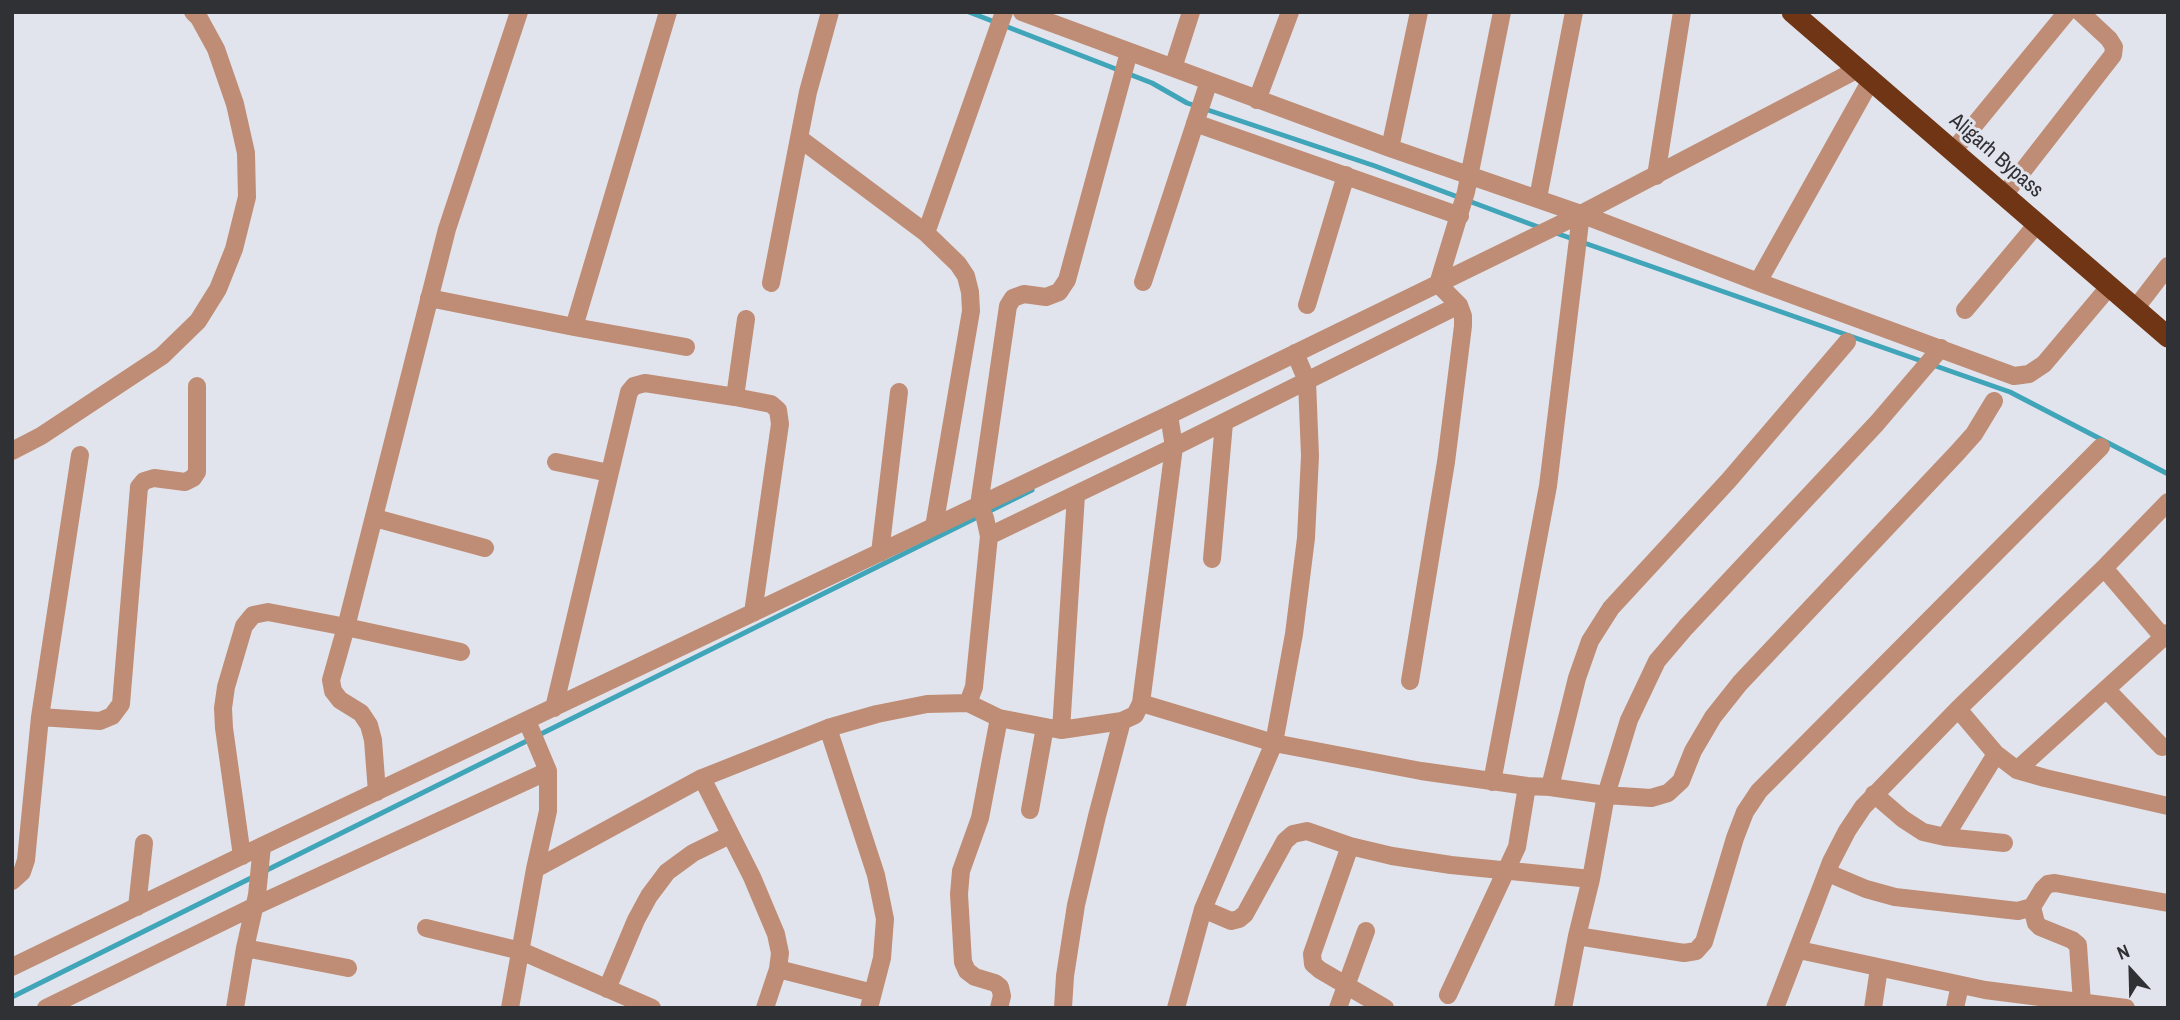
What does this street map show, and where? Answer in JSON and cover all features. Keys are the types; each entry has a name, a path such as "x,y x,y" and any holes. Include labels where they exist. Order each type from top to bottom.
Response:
{"highway":[{"name":"Aligarh Bypass","path":"1792,12 2168,337"}],"street":[{"path":"12,451 41,436 162,356 198,321 218,289 234,249 247,197 246,153 235,104 216,49 193,12"},
{"path":"377,792 373,740 369,725 361,713 340,700 333,691 331,680 375,518 447,229 519,12"},
{"path":"574,327 668,12"},
{"path":"771,283 808,92 830,12"},
{"path":"1022,12 1125,65 1173,68 1202,102 1346,176 1464,197 1538,198 1758,282 1933,358 2014,376 2029,374 2044,365 2109,286"},
{"path":"1173,68 1191,12"},
{"path":"1257,100 1290,12"},
{"path":"1390,148 1419,12"},
{"path":"1410,681 1446,462 1463,326 1463,316 1448,294 1464,197 1502,12"},
{"path":"1538,198 1574,12"},
{"path":"1656,176 1682,12"},
{"path":"1953,151 2067,12"},
{"path":"2004,195 2113,55 2114,47 2109,39 2080,12"},
{"path":"926,233 1002,19"},
{"path":"968,704 974,687 986,523 1008,306 1013,298 1024,293 1046,297 1059,292 1067,280 1125,65"},
{"path":"986,523 1169,415 1301,367 1448,294 1581,214 1864,74"},
{"path":"1758,282 1864,74"},
{"path":"1202,102 1257,100 1390,148 1464,197"},
{"path":"1143,282 1202,102"},
{"path":"799,138 926,233 958,264 966,276 971,311 934,527"},
{"path":"1307,305 1346,176"},
{"path":"1492,782 1548,486 1581,214"},
{"path":"1965,310 2037,224"},
{"path":"2136,309 2168,266"},
{"path":"12,968 377,792 530,727 554,708 934,527 986,523 1076,495 1224,423 1301,367 1448,294"},
{"path":"429,298 686,347"},
{"path":"735,397 747,319"},
{"path":"1550,787 1577,678 1590,641 1611,608 1728,480 1847,342"},
{"path":"1563,1008 1591,880 1606,795 1629,720 1657,661 1686,626 1867,433 1933,358"},
{"path":"1176,1008 1203,909 1274,743 1294,634 1306,538 1310,456 1301,367"},
{"path":"554,708 609,472 629,392 634,386 645,383 735,397 771,404 778,410 779,424 753,613"},
{"path":"40,717 100,721 112,716 121,704 139,487 144,481 154,478 185,482 193,478 197,471 197,386"},
{"path":"880,553 899,392"},
{"path":"1142,703 1274,743 1492,782 1651,798 1668,793 1681,782 1693,751 1713,717 1733,692 1957,453 1974,434 1994,401"},
{"path":"535,869 702,778 828,728 877,714 928,704 968,704 999,718 1053,728 1122,721 1135,715 1142,703 1174,447 1169,415"},
{"path":"1212,559 1224,423"},
{"path":"1577,936 1684,953 1696,951 1704,942 1745,812 1759,791 2101,447"},
{"path":"12,881 22,872 26,860 40,717 80,455"},
{"path":"556,462 609,472"},
{"path":"1030,810 1053,728 1076,495"},
{"path":"1775,1008 1847,831 1874,794 2168,502"},
{"path":"375,518 485,548"},
{"path":"2017,769 2165,635 2104,568"},
{"path":"242,856 223,708 226,687 244,626 253,615 268,612 461,652"},
{"path":"2106,689 2162,747"},
{"path":"1958,709 1996,754 2017,769 2168,806"},
{"path":"999,718 980,818 961,871 959,894 967,971 1000,987 1002,996 999,1008"},
{"path":"1063,1008 1076,905 1122,721"},
{"path":"510,1008 548,811 548,771 530,727"},
{"path":"778,969 871,1000 882,958 885,919 876,875 828,728"},
{"path":"1944,838 1996,754"},
{"path":"46,1008 256,901 548,771"},
{"path":"702,778 752,877 776,934 778,969 765,1008"},
{"path":"1448,995 1517,847 1527,786"},
{"path":"1874,794 1903,820 1923,832 1944,838 2004,843"},
{"path":"1203,909 1231,921 1239,919 1245,914 1284,841 1293,834 1307,831 1350,846 1392,856 1506,872 1591,880"},
{"path":"607,989 636,920 649,896 667,872 693,853 730,835"},
{"path":"137,907 144,843"},
{"path":"235,1008 256,901 262,846"},
{"path":"1350,846 1312,954 1314,964 1385,1008"},
{"path":"1828,873 1866,889 1895,897 2018,911 2032,907"},
{"path":"2081,1003 2078,946 2072,940 2040,927 2034,919 2032,907 2043,889 2048,884 2055,883 2168,903"},
{"path":"426,928 521,951 652,1008"},
{"path":"1338,1008 1366,930"},
{"path":"245,948 348,968"},
{"path":"1799,950 1960,985 2126,1008"},
{"path":"1872,1008 1879,968"},
{"path":"1955,1008 1960,985"}],"waterway":[{"path":"969,12 1152,83 1187,103 1375,166 1541,228"},
{"path":"1553,232 2010,392 2168,474"},
{"path":"263,872 1032,490"},
{"path":"12,997 255,876"}]}
